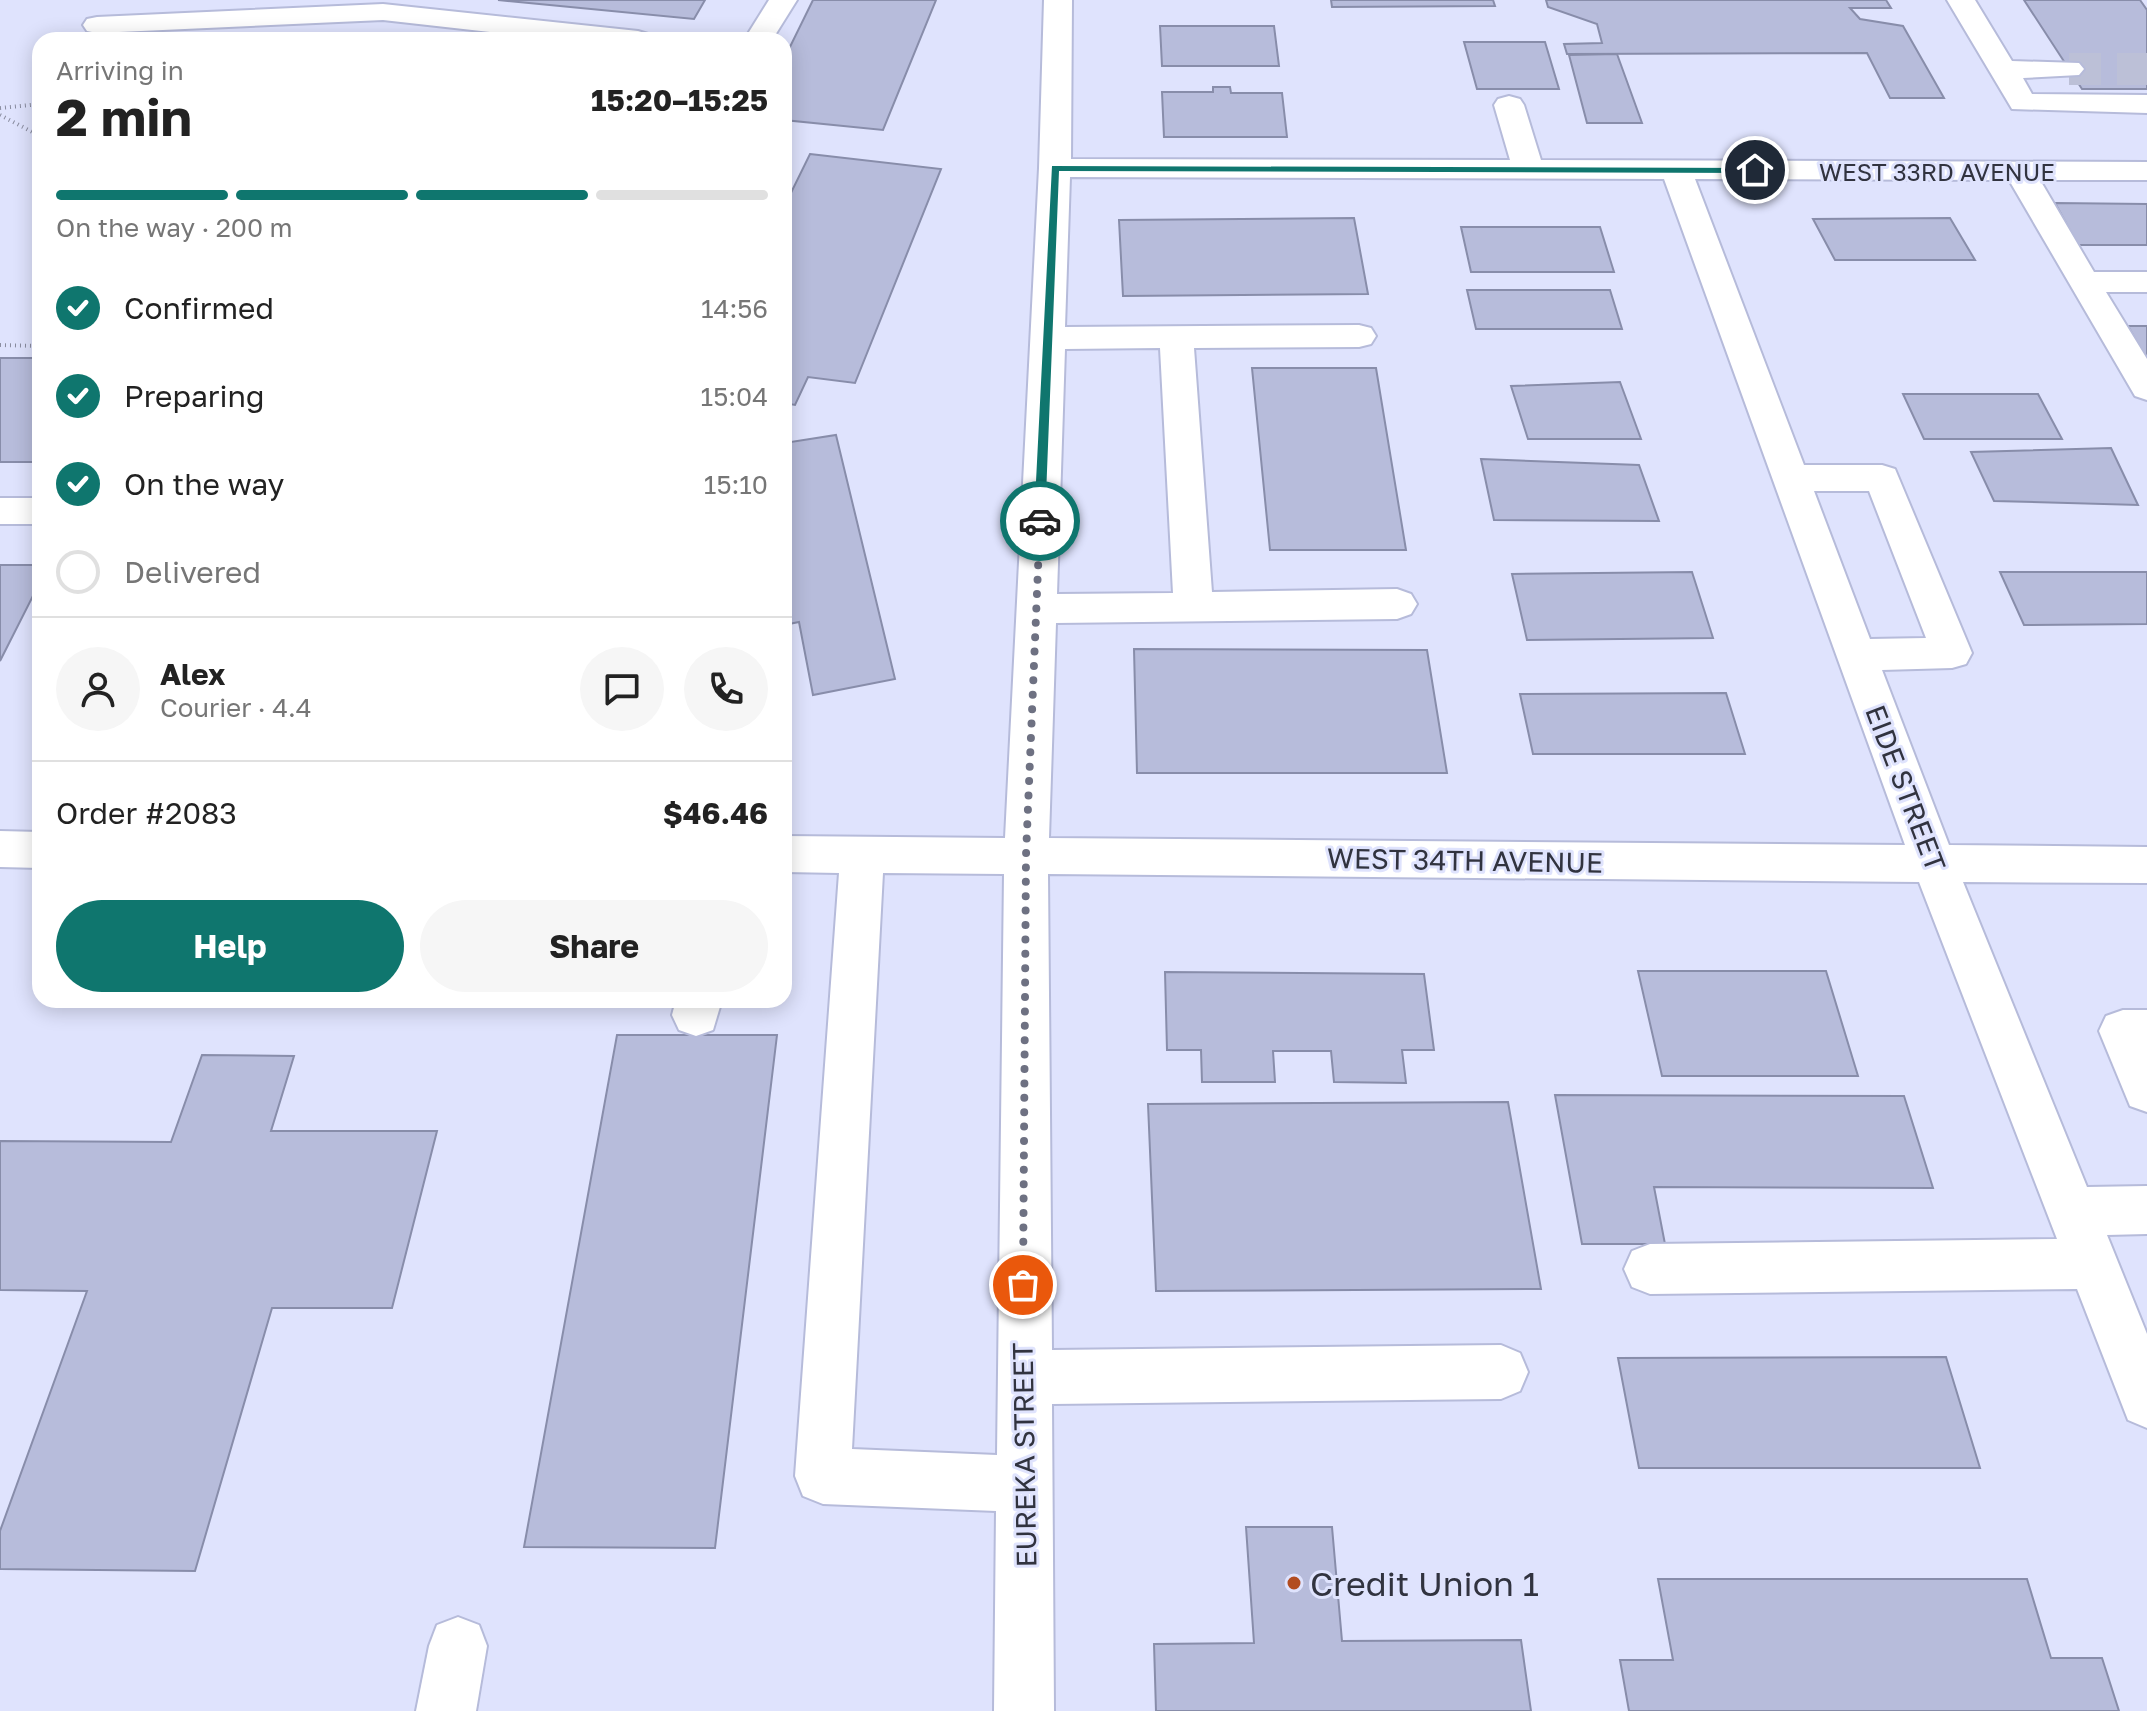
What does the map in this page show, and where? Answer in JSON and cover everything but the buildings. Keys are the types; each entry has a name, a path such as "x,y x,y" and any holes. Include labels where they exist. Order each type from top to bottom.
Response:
{"street":[{"path":"763,32 783,0"},
{"name":"EUREKA STREET","path":"1024,1711 1026,855 1055,168 1058,0"},
{"path":"1961,0 2023,103 2147,104"},
{"path":"97,25 383,12 565,32"},
{"path":"2002,70 2069,69"},
{"path":"1509,105 1528,170"},
{"name":"WEST 33RD AVENUE","path":"1055,168 2147,171"},
{"name":"EIDE STREET","path":"1676,170 1934,864 2147,1401"},
{"path":"2019,171 2147,388"},
{"path":"2083,282 2147,282"},
{"path":"1048,338 1359,336"},
{"path":"1176,337 1193,606"},
{"path":"1790,478 1882,478 1952,653 1856,655"},
{"path":"0,511 32,511"},
{"path":"1036,609 1397,604"},
{"name":"WEST 34TH AVENUE","path":"792,854 2147,865"},
{"path":"862,854 823,1476 1024,1484"},
{"path":"2147,1031 2123,1031 2147,1090"},
{"path":"2072,1212 2147,1210"},
{"path":"1650,1269 2093,1264"},
{"path":"1023,1377 1501,1372"},
{"path":"446,1711 458,1646"}],"path":[{"path":"0,108 32,105"},
{"path":"0,115 32,132"},
{"path":"0,345 32,346"}],"tunnel":[{"path":"2069,69 2147,69"}],"way so far":[{"path":"1023,1285 1026,855 1040,521"}],"place":[{"name":"Credit Union 1","path":"1294,1583"}],"route":[{"path":"1040,521 1055,168 1755,170"}]}
